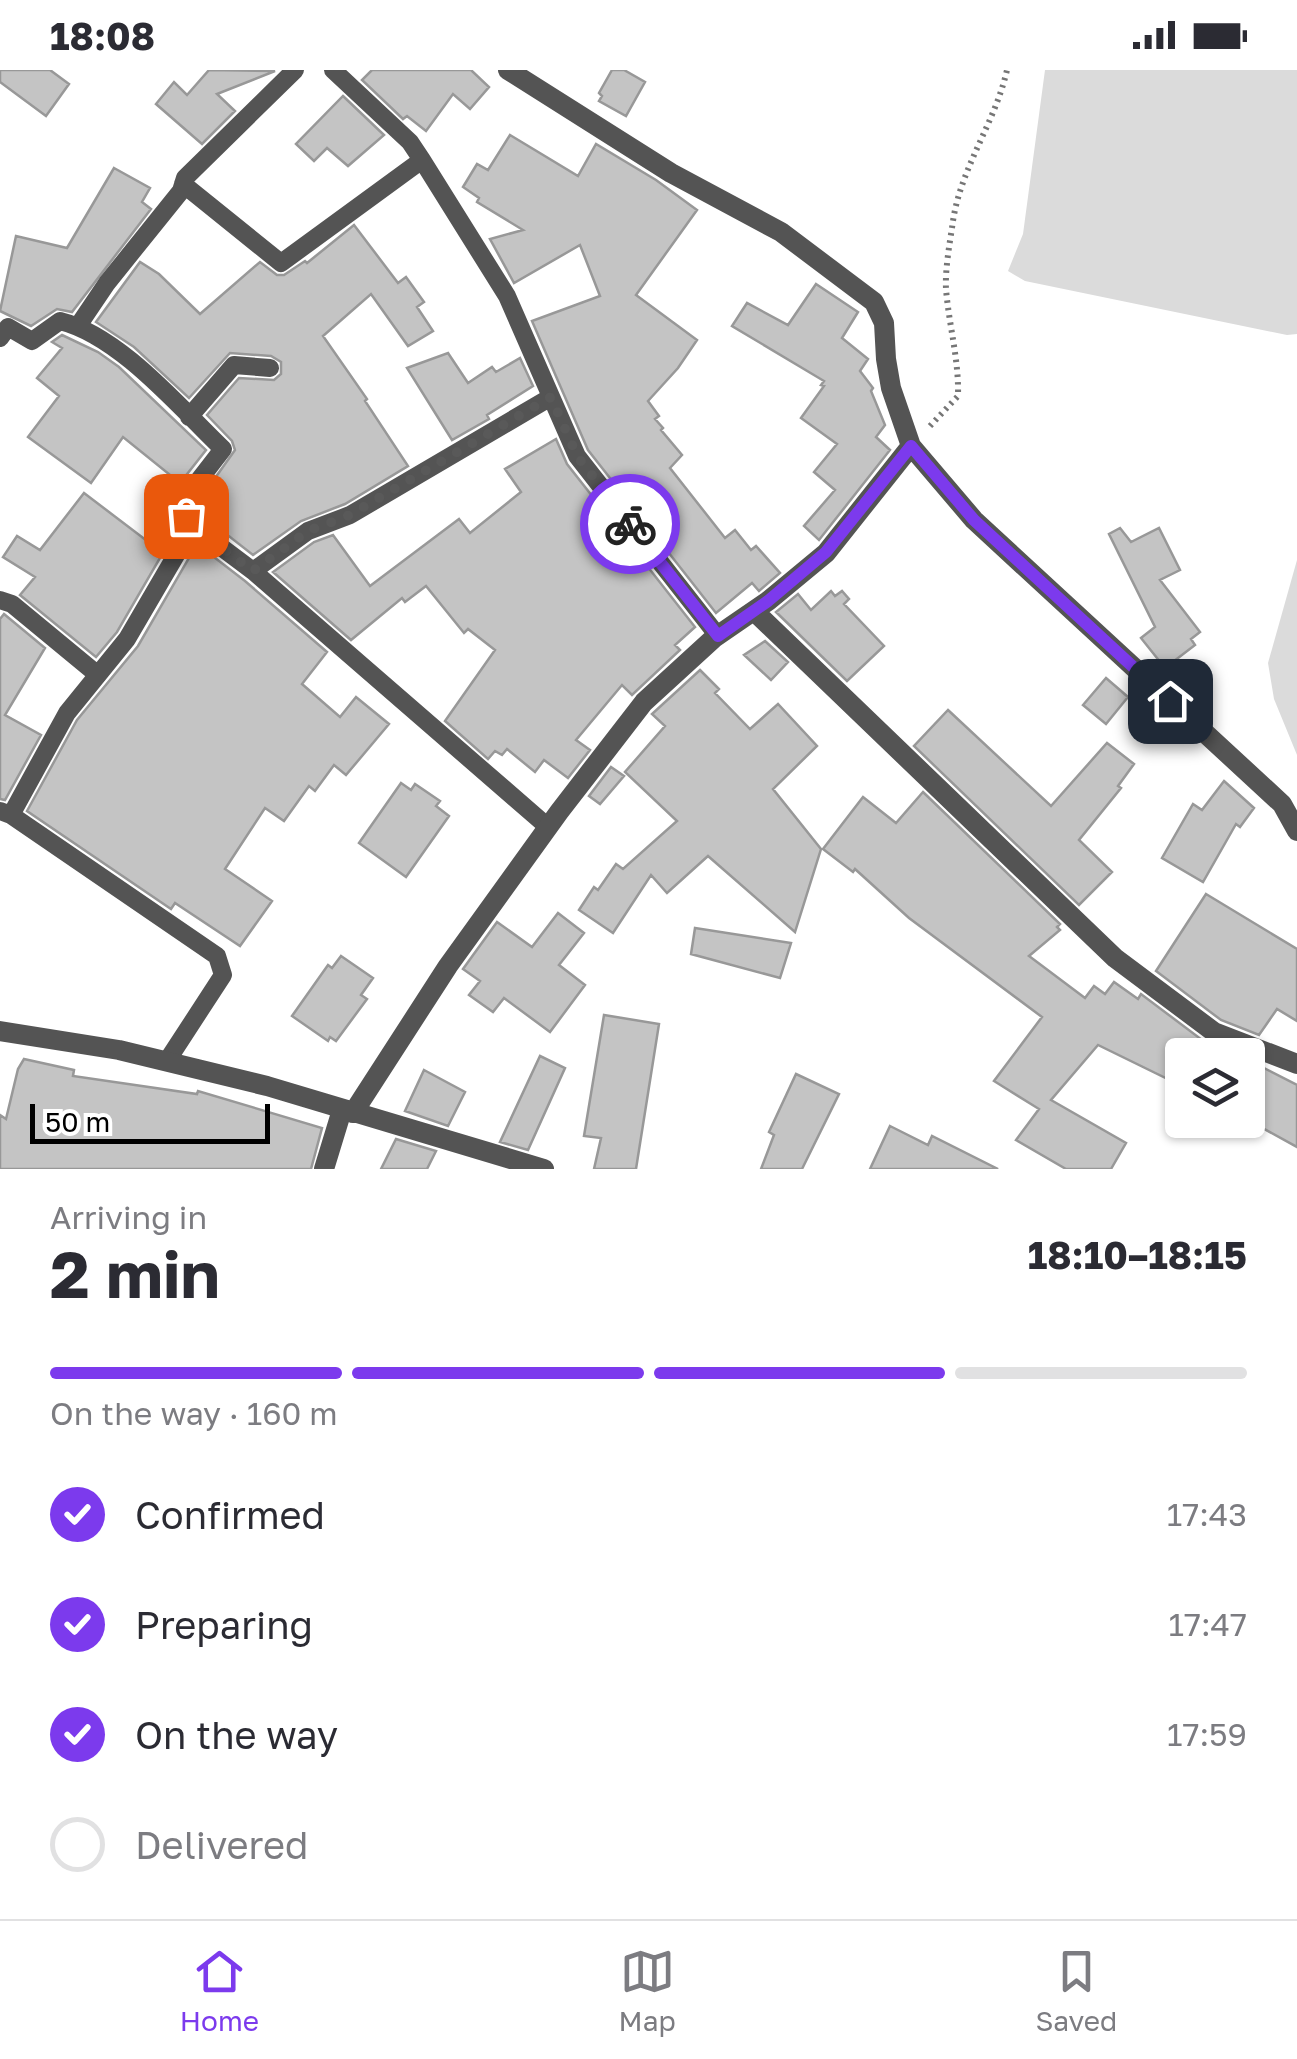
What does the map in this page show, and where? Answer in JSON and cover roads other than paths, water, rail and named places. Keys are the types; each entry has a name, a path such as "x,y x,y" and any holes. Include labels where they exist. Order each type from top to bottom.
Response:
{"street":[{"path":"508,70 671,173 781,232 874,302 884,324 891,388 911,446 974,520 1282,804 1297,831"},
{"path":"324,1169 347,1111 548,827 644,702 718,636 826,552 911,446"},
{"path":"754,611 1116,958 1214,1032 1297,1064"},
{"path":"0,1031 120,1050 266,1086 544,1169"}],"lane":[{"path":"78,326 107,283 182,191 185,178 296,70"},
{"path":"334,70 410,142 507,296 577,456 718,636"},
{"path":"183,184 281,264 422,160"},
{"path":"0,338 8,327 32,340 60,322 78,326 124,356 223,450 185,498 186,516 193,526 350,651 548,827"},
{"path":"189,417 234,365 270,368"},
{"path":"253,571 308,531 350,515 551,397"},
{"path":"167,1061 224,974 217,956 6,813 67,713 127,639 193,526"},
{"path":"0,600 12,604 98,674"}]}
